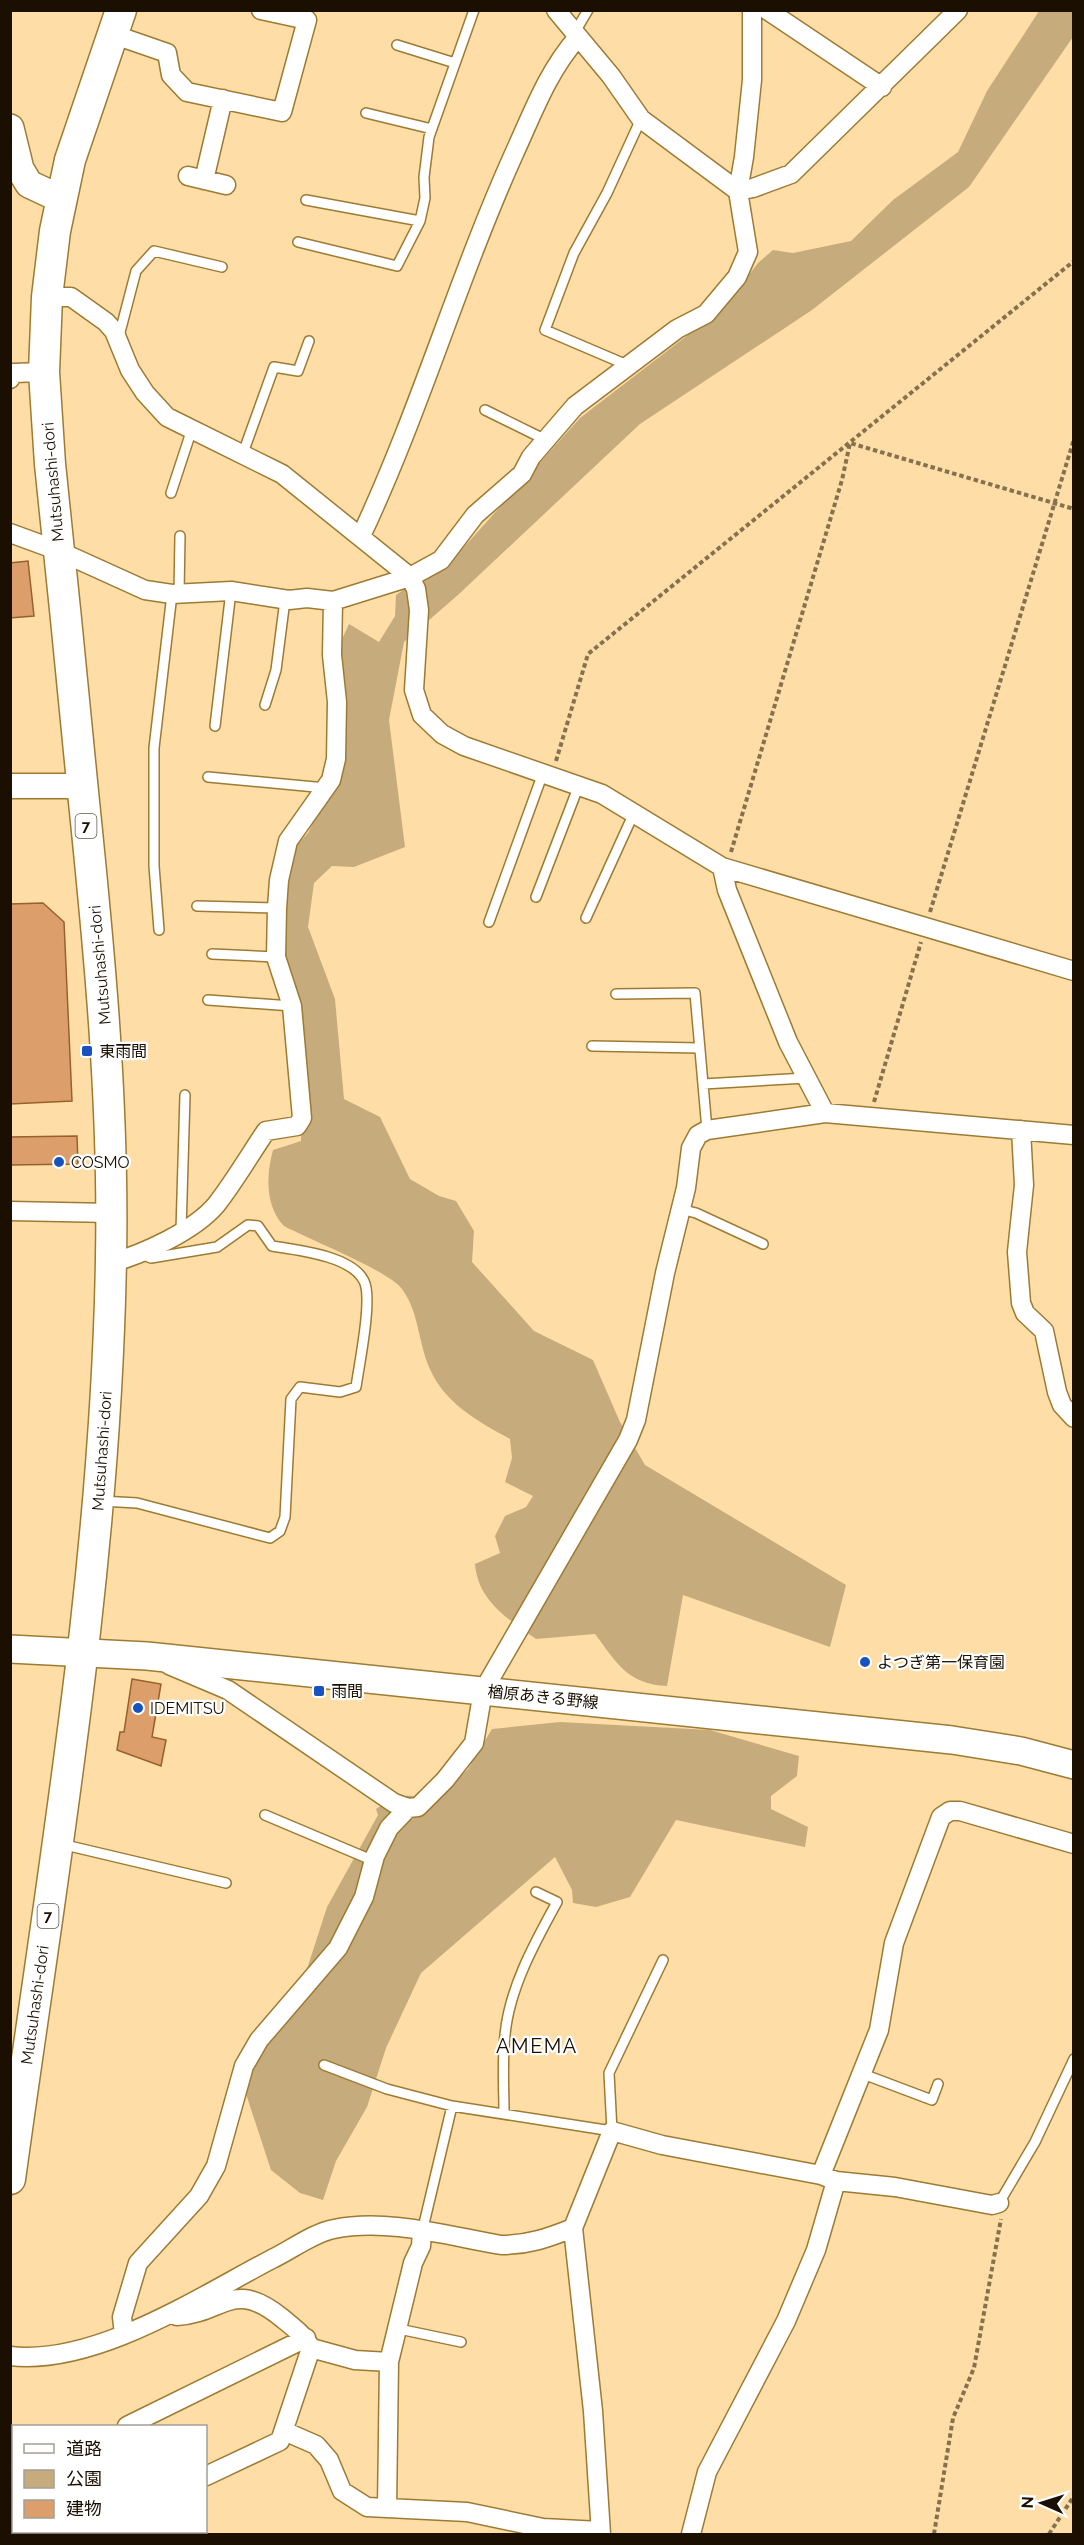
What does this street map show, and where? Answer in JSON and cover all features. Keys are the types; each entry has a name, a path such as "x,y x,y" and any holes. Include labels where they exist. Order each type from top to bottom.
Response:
{"main road":[{"name":"Mutsuhashi-dori","path":"10,2179 83,1652 99,1501 111,1263 105,1016 44,372 47,297 61,199 70,160 116,22"},
{"path":"10,128 15,169 29,184 61,199"},
{"name":"楢原あきる野線","path":"10,1649 147,1656 952,1740 1021,1751 1074,1765"}],"street":[{"path":"116,22 167,53 171,75 187,92 282,112 307,20 261,10"},
{"path":"556,10 611,76 641,119 738,191 753,189 790,174 882,87 958,10"},
{"path":"10,533 60,551 145,590 176,593 231,591 285,600 307,598 333,601 410,577 441,560 475,515 522,474 531,458 575,406 677,329 706,314 737,277 748,252 738,191 751,90 752,10"},
{"path":"767,10 882,87"},
{"path":"361,536 384,488 443,327 501,183 560,57 576,35"},
{"path":"223,99 196,178 226,185"},
{"path":"47,297 71,297 106,322 118,341 130,370 145,393 167,417 282,474 410,577 416,589 419,610 414,690 422,715 442,734 465,746 602,794 633,815 722,867 926,925 1074,971"},
{"path":"10,379 13,373 44,372"},
{"path":"111,1263 141,1254 181,1231 214,1207 266,1131 297,1126 302,1118 292,1006 276,957 277,908 279,880 288,841 331,780 336,759 337,702 332,656 333,601"},
{"path":"10,786 82,786"},
{"path":"722,867 727,890 788,1042 825,1113"},
{"path":"124,2334 122,2317 138,2263 199,2196 216,2166 244,2066 259,2040 338,1948 364,1897 374,1861 389,1828 408,1809 418,1807 438,1787 474,1743 483,1691 628,1440 636,1420 691,1148 698,1135 707,1130 825,1113 1074,1136"},
{"path":"1021,1130 1024,1185 1017,1252 1020,1303 1025,1313 1044,1331 1057,1392 1062,1406 1074,1418"},
{"path":"10,1211 111,1213"},
{"path":"147,1656 228,1690 394,1803 408,1809"},
{"path":"691,2535 707,2472 786,2321 816,2250 828,2178 879,2030 894,1943 941,1817 950,1811 960,1810 1074,1844"},
{"path":"284,2431 316,2445 328,2460 342,2491 367,2507 467,2512 543,2528 600,2533 593,2411 573,2228 612,2131 662,2145 828,2178 894,2187 992,2205 999,2203"},
{"path":"10,2356 46,2357 78,2351 124,2334 331,2229 370,2225 501,2245 520,2245 540,2241 573,2228"},
{"path":"387,2508 390,2362 413,2263 421,2246 422,2232"},
{"path":"160,2317 185,2315 233,2299 247,2298 268,2307 309,2343 355,2360 390,2362"},
{"path":"131,2425 309,2343"},
{"path":"207,2476 280,2441 309,2343"}],"lane":[{"path":"298,242 397,266 420,221 432,129 474,10"},
{"path":"576,35 588,10"},
{"path":"398,45 455,63"},
{"path":"366,114 432,129"},
{"path":"627,365 545,330 574,253 607,193 641,119"},
{"path":"306,200 420,221"},
{"path":"118,341 136,271 154,251 222,267"},
{"path":"243,453 274,367 298,371 309,341"},
{"path":"485,410 546,440"},
{"path":"171,493 192,429"},
{"path":"159,930 154,866 154,748 176,593 180,536"},
{"path":"215,726 231,591"},
{"path":"265,705 276,670 285,600"},
{"path":"489,922 547,775"},
{"path":"208,777 326,788"},
{"path":"536,897 579,785"},
{"path":"586,918 633,815"},
{"path":"197,906 277,908"},
{"path":"212,954 276,957"},
{"path":"616,994 695,993 707,1130"},
{"path":"208,1000 292,1006"},
{"path":"592,1046 700,1048"},
{"path":"703,1084 807,1078"},
{"path":"181,1231 185,1095"},
{"path":"680,1209 696,1213 763,1244"},
{"path":"99,1501 137,1503 270,1538 280,1532 285,1517 291,1399 300,1387 340,1392 356,1387 367,1305 366,1283 346,1264 298,1250 272,1246 258,1226 248,1225 217,1247 151,1258 141,1254"},
{"path":"265,1815 374,1861"},
{"path":"58,1844 226,1882"},
{"path":"504,2114 505,2035 511,2004 541,1933 557,1902 536,1892"},
{"path":"324,2066 387,2090 452,2106 612,2131 609,2073 663,1960"},
{"path":"999,2203 1035,2142 1074,2060"},
{"path":"863,2074 932,2100 938,2084"},
{"path":"422,2232 452,2106"},
{"path":"399,2330 460,2342"}],"path":[{"path":"547,775 588,654 1074,261"},
{"path":"869,1117 1074,439"},
{"path":"850,443 1074,508"},
{"path":"722,867 736,839 850,443"},
{"path":"934,2535 953,2418 974,2367 1003,2210 999,2203"},
{"path":"1049,2535 1074,2496"}],"green space":[{"path":"1039,11 1073,11 1073,37 969,187 812,310 640,424 459,594 404,642 389,720 405,847 354,867 332,866 314,883 308,927 335,999 344,1099 380,1117 410,1179 439,1196 456,1201 474,1231 472,1262 534,1331 593,1360 620,1422 645,1465 846,1585 830,1647 683,1595 667,1686 653,1684 642,1681 624,1670 595,1634 536,1639 505,1616 488,1599 477,1577 475,1564 500,1553 495,1536 505,1516 526,1507 533,1496 505,1482 512,1458 510,1439 463,1410 435,1380 425,1357 412,1307 402,1289 381,1273 284,1226 273,1209 268,1180 273,1150 301,1141 303,1038 285,960 284,859 308,833 341,766 337,650 349,624 379,642 395,616 396,595 464,547 580,418 724,307 758,263 773,250 793,253 851,241 893,200 958,152 987,91"},
{"path":"560,1722 710,1730 799,1756 797,1776 771,1796 771,1809 808,1827 805,1847 676,1820 630,1897 596,1907 573,1903 572,1890 555,1857 421,1973 386,2048 367,2107 336,2161 323,2200 300,2193 271,2170 246,2094 239,2062 306,1972 327,1907 378,1815 376,1809 399,1797 438,1799 468,1769 492,1729"}],"building":[{"path":"28,561 34,616 10,618 10,563"},
{"path":"43,903 64,922 72,1101 10,1104 10,904"},
{"path":"77,1136 78,1164 10,1165 10,1137"},
{"path":"132,1679 161,1684 152,1737 166,1740 161,1766 117,1750 120,1732 124,1732"}],"place":[{"name":"東雨間","path":"87,1051"},
{"name":"COSMO","path":"59,1162"},
{"name":"よつぎ第一保育園","path":"865,1662"},
{"name":"雨間","path":"319,1691"},
{"name":"IDEMITSU","path":"138,1708"}],"district":[{"name":"AMEMA","path":"537,2046"}]}
